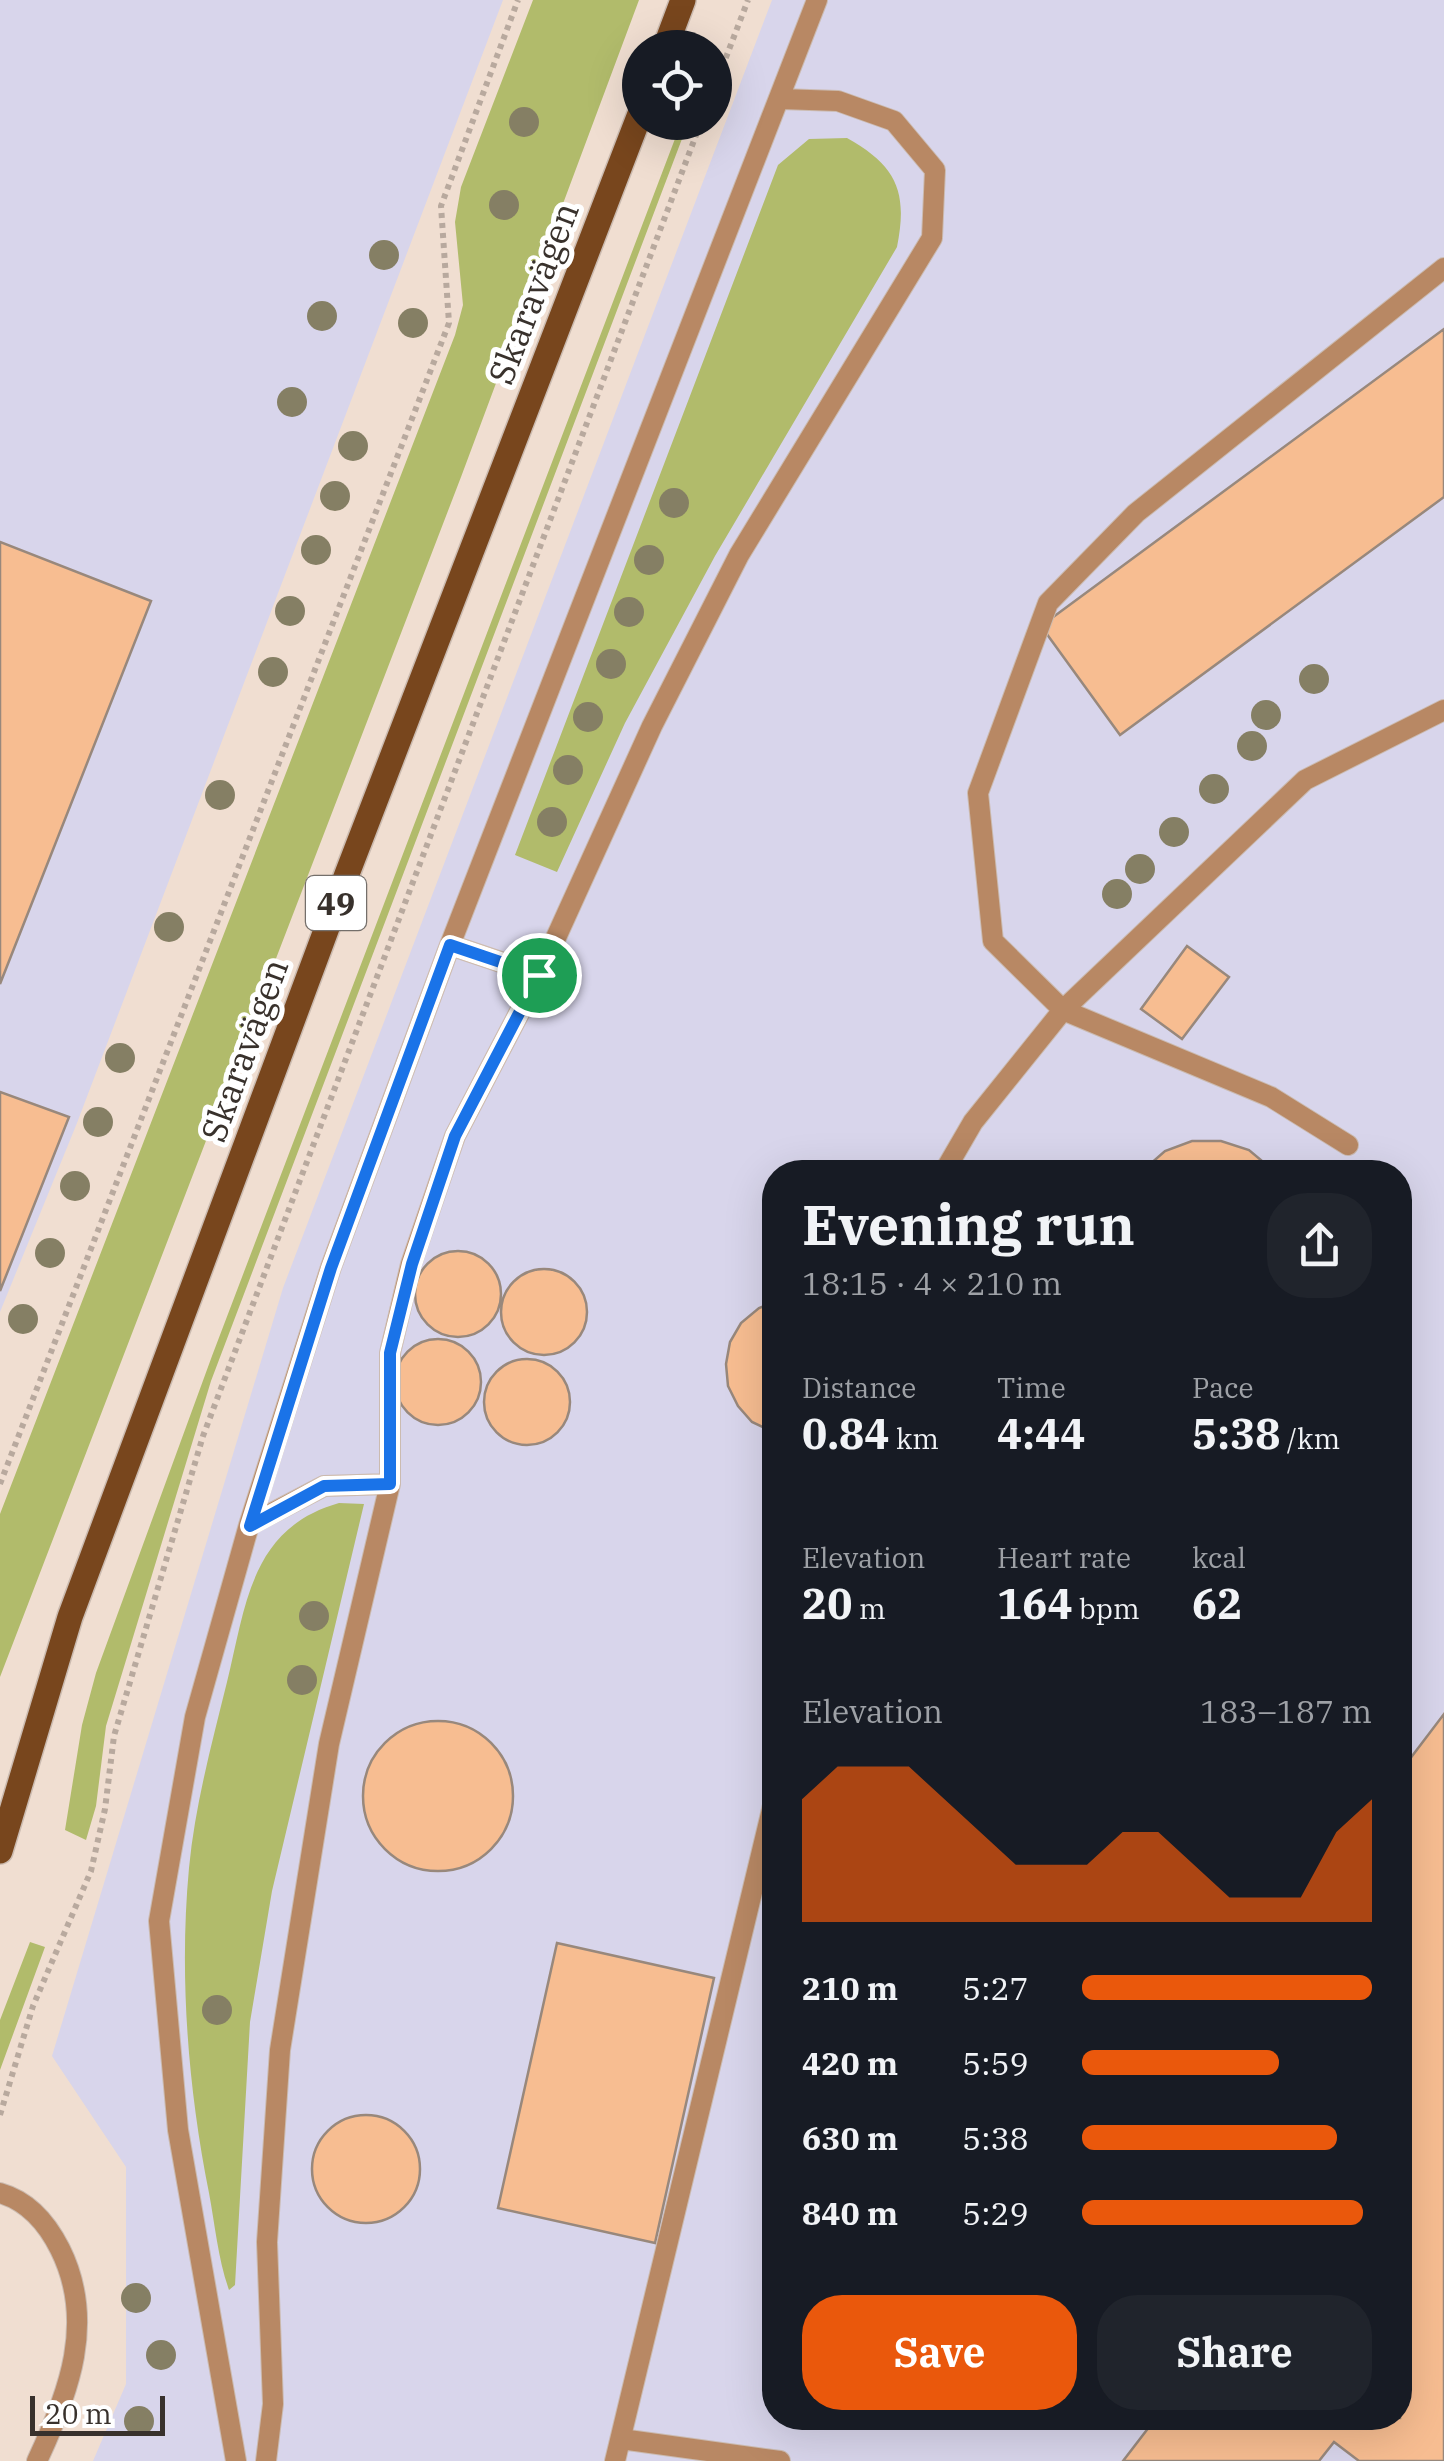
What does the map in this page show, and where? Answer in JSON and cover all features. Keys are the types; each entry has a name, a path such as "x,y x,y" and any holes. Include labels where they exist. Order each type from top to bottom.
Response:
{"main road":[{"path":"671,30 682,0"},
{"name":"Skaravägen","path":"0,1851 76,1598 347,874 630,140"}],"lane":[{"path":"236,2461 178,2130 159,1921 196,1717 250,1526 331,1268 450,945 817,0"},
{"path":"266,2461 273,2404 267,2242 280,2050 329,1744 390,1484 390,1353 412,1264 455,1136 539,975 652,726 740,555 932,238 935,170 894,120 838,100 781,100"},
{"path":"1348,1145 1271,1097 1063,1010 992,941 978,794 1048,603 1136,513 1444,268"},
{"path":"951,1160 973,1122 1063,1010 1305,780 1444,710"},
{"path":"450,945 539,975"},
{"path":"250,1526 324,1486 390,1484"},
{"path":"616,2461 762,1851"},
{"path":"0,2194 38,2214 72,2273 80,2310 74,2363 57,2418 37,2461"},
{"path":"620,2439 780,2461"}],"path":[{"path":"0,1484 448,323 441,206 518,0"},
{"path":"732,42 748,0"},
{"path":"0,2115 33,2006 91,1871 105,1809 114,1736 202,1436 694,140"}],"shaded area":[{"path":"0,0 503,0 77,1123 0,1312"},
{"path":"772,0 1444,0 1444,2461 93,2461 126,2384 126,2167 52,2056 283,1288 719,140 732,140 732,105"}],"green space":[{"path":"533,0 639,0 628,30 622,30 622,46 461,477 0,1677 0,1514 455,335 463,305 455,222 461,187"},
{"path":"847,138 877,159 895,182 901,211 897,247 715,556 625,723 557,872 515,855 778,165 809,139"},
{"path":"675,140 682,140 211,1381 106,1726 96,1806 86,1840 65,1830 82,1725 96,1673 212,1356"},
{"path":"339,1503 364,1504 272,1891 250,2022 235,2285 229,2290 202,2153 187,2031 186,1908 192,1844 240,1625 257,1573 287,1531 310,1515"},
{"path":"30,1942 45,1947 0,2070 0,2020"}],"building":[{"path":"1444,329 1444,497 1120,735 1041,626"},
{"path":"0,542 151,601 0,984"},
{"path":"1187,946 1229,977 1182,1039 1141,1009"},
{"path":"0,1092 69,1117 0,1291"},
{"path":"1192,1141 1221,1141 1249,1150 1261,1160 1155,1160 1165,1151"},
{"path":"458,1251 482,1258 494,1270 501,1294 494,1318 482,1330 458,1337 434,1330 422,1318 415,1294 422,1270 434,1258"},
{"path":"544,1269 568,1276 580,1288 587,1312 580,1336 568,1348 544,1355 520,1348 508,1336 501,1312 508,1288 520,1276"},
{"path":"762,1307 762,1427 738,1406 728,1386 726,1364 730,1342 741,1323"},
{"path":"438,1339 462,1346 474,1358 481,1382 474,1406 462,1418 438,1425 414,1418 402,1406 395,1382 402,1358 414,1346"},
{"path":"527,1359 551,1366 563,1378 570,1402 563,1426 551,1438 527,1445 503,1438 491,1426 484,1402 491,1378 503,1366"},
{"path":"1444,1714 1444,2461 1359,2461 1334,2442 1319,2461 1123,2461 1147,2430 1412,2430 1412,1756"},
{"path":"438,1721 467,1727 491,1743 507,1767 513,1796 507,1825 491,1849 467,1865 438,1871 409,1865 385,1849 369,1825 363,1796 369,1767 385,1743 409,1727"},
{"path":"557,1943 714,1978 655,2243 498,2208"},
{"path":"366,2115 387,2119 404,2131 416,2148 420,2169 416,2190 404,2207 387,2219 366,2223 345,2219 328,2207 316,2190 312,2169 316,2148 328,2131 345,2119"}],"route":[{"path":"450,945 539,975 455,1136 412,1264 390,1353 390,1484 324,1486 250,1526 331,1268 450,945"}]}
